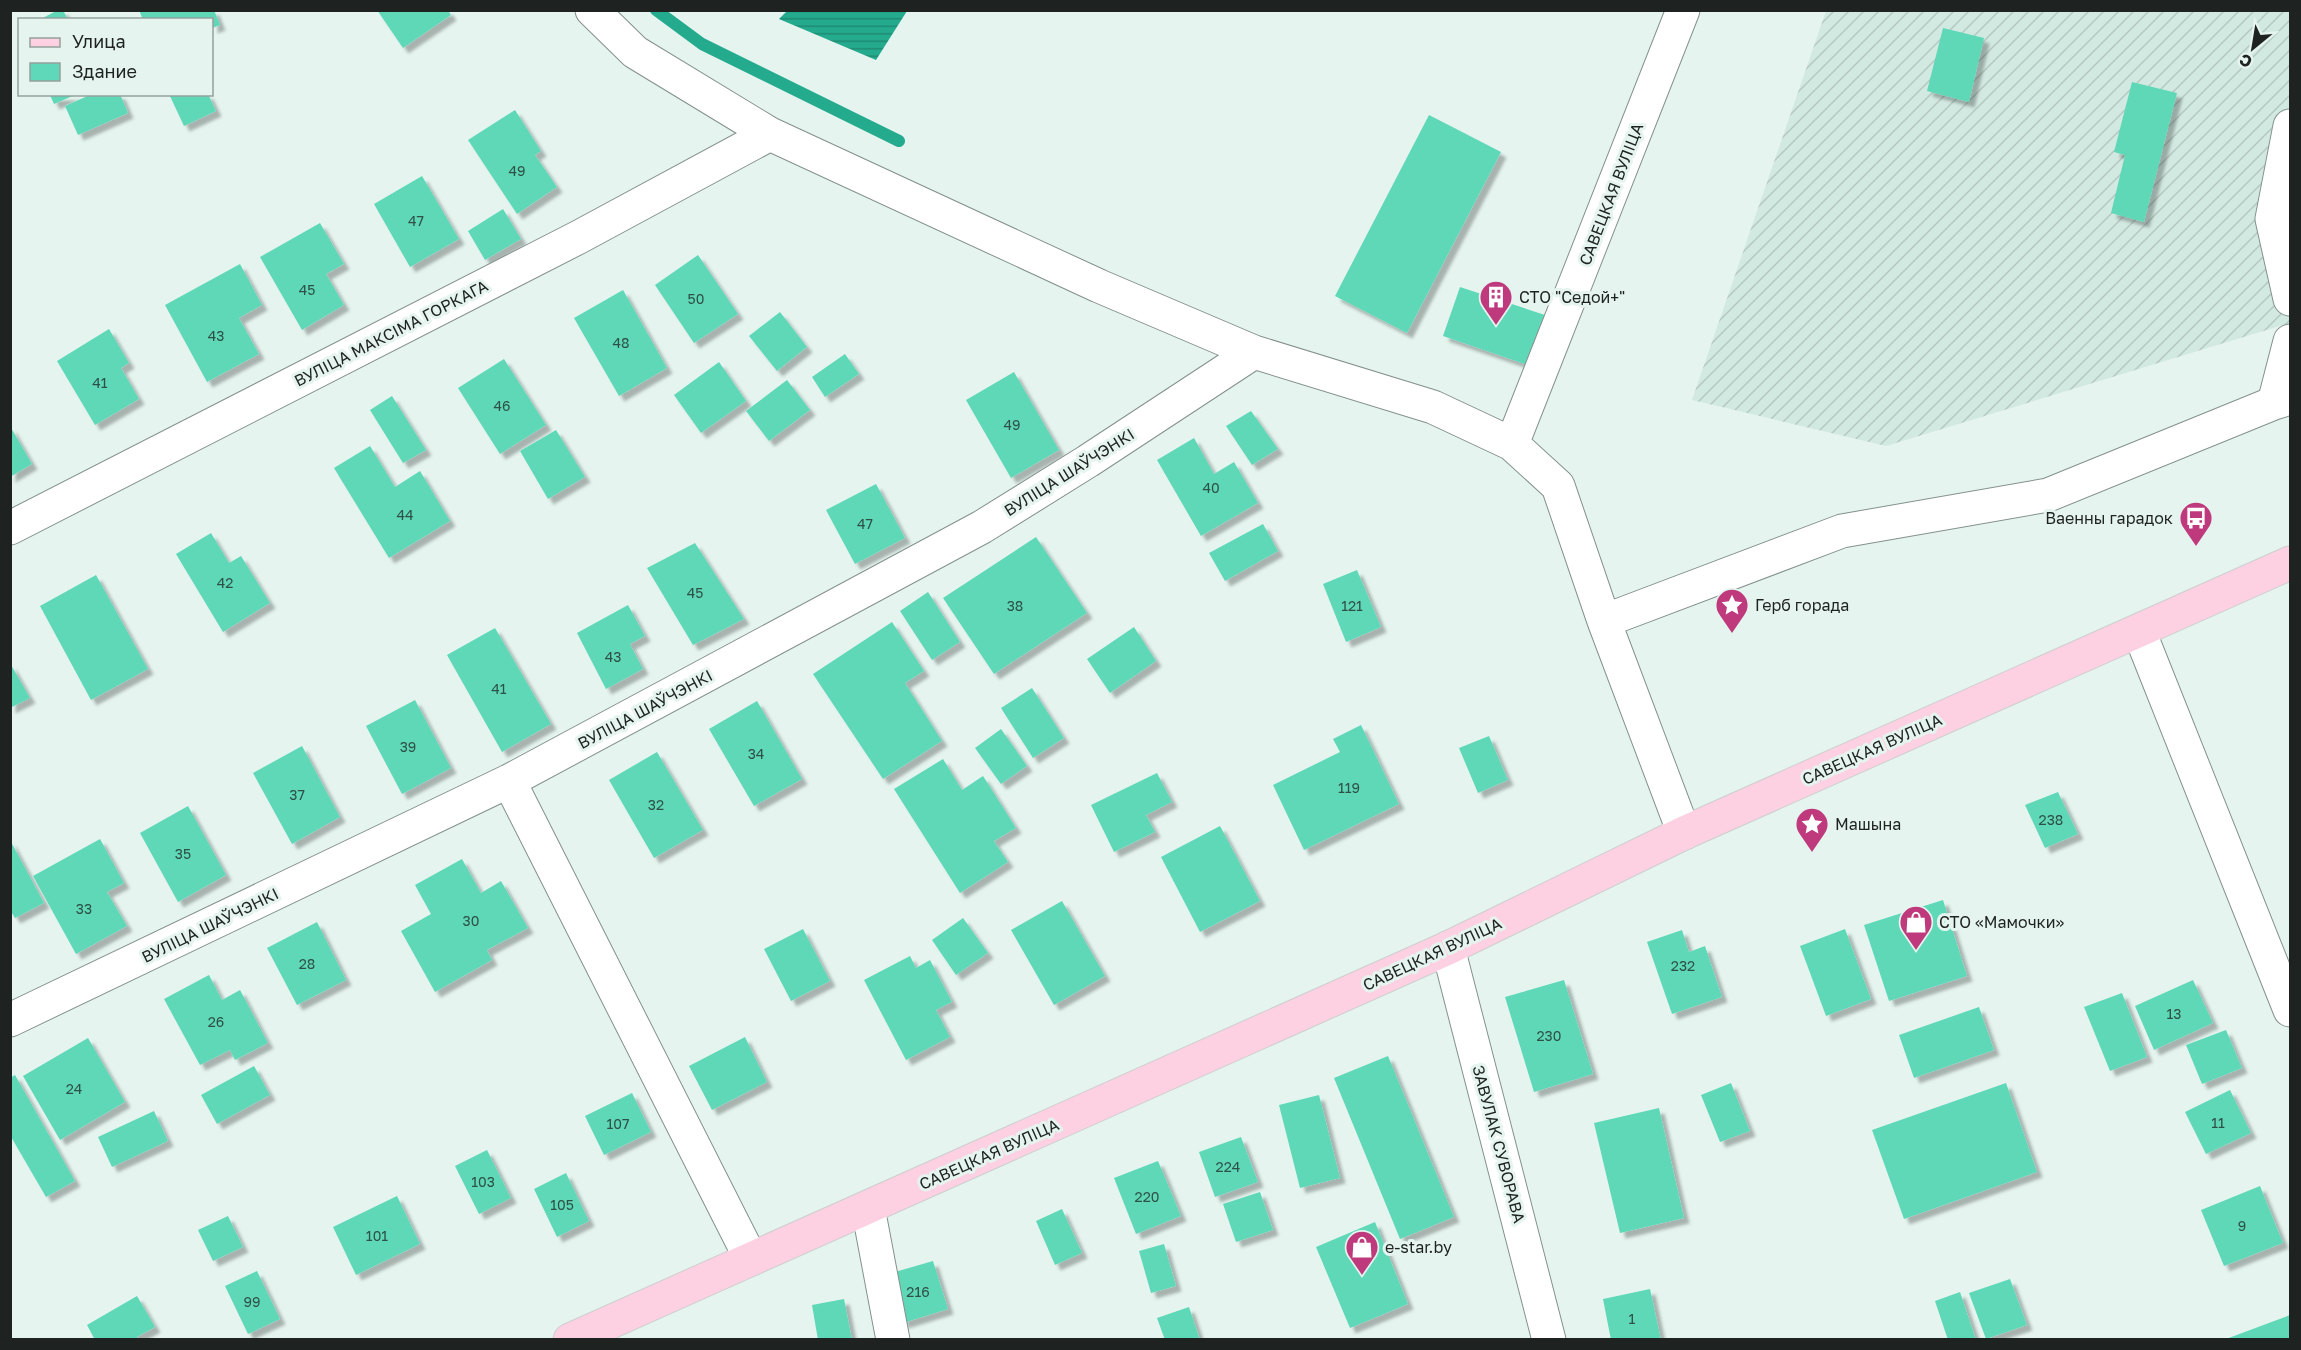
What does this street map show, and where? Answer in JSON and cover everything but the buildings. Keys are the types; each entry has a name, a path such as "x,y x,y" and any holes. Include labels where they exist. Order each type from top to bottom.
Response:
{"main road":[{"name":"САВЕЦКАЯ ВУЛІЦА","path":"570,1340 1448,948 1683,833 2290,563"}],"street":[{"path":"591,10 635,52 770,134 1099,286 1254,352 1433,407 1512,444 1558,486 1604,621 1683,833"},
{"name":"САВЕЦКАЯ ВУЛІЦА","path":"1512,444 1683,10"},
{"path":"2290,126 2272,219 2290,299"},
{"name":"ВУЛІЦА МАКСІМА ГОРКАГА","path":"10,528 579,237 770,134"},
{"path":"1604,621 1842,531 2048,495 2282,400 2290,341"},
{"name":"ВУЛІЦА ШАЎЧЭНКІ","path":"10,1020 509,782 982,527 1098,455 1254,352"},
{"path":"2139,631 2290,1010"},
{"path":"509,782 750,1259"},
{"name":"ЗАВУЛАК СУВОРАВА","path":"1448,948 1550,1340"},
{"path":"868,1208 893,1340"}],"shaded area":[{"path":"787,11 907,11 876,60 779,19"},
{"path":"1826,11 2290,11 2290,323 1886,446 1692,400"}],"waterway":[{"path":"656,10 702,44 899,141"}],"place":[{"name":"СТО \"Седой+\"","path":"1496,326"},
{"name":"Ваенны гарадок","path":"2196,547"},
{"name":"Герб горада","path":"1732,634"},
{"name":"Машына","path":"1812,853"},
{"name":"СТО «Мамочки»","path":"1916,951"},
{"name":"e-star.by","path":"1362,1276"}]}
